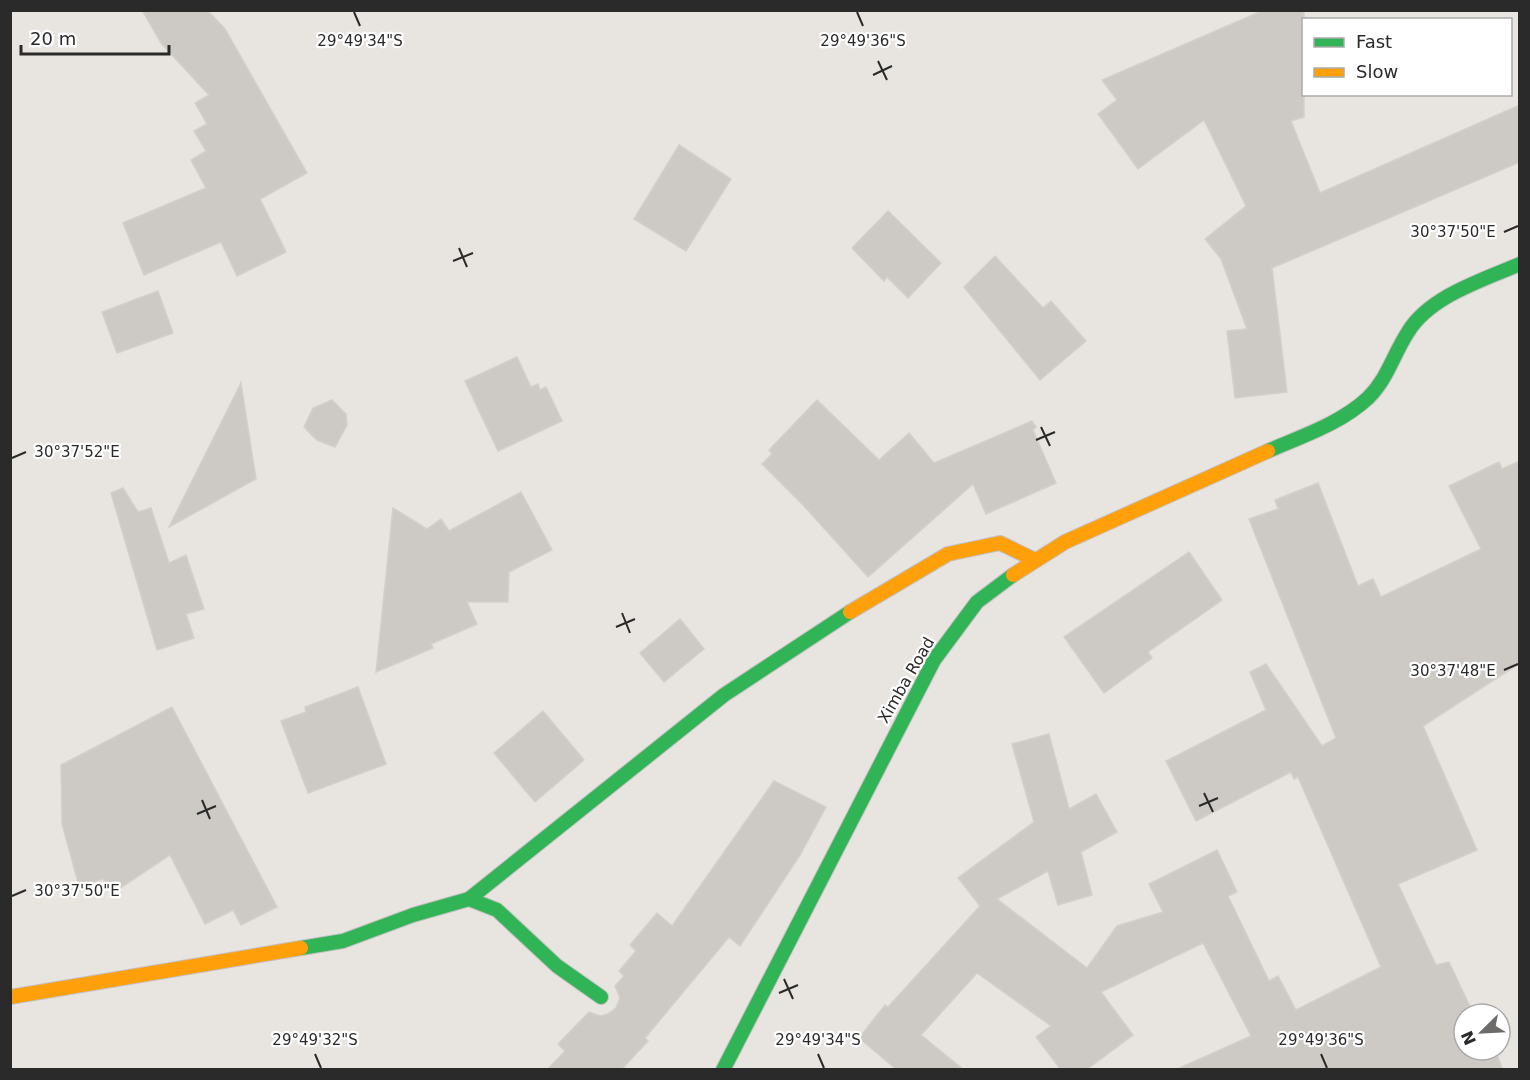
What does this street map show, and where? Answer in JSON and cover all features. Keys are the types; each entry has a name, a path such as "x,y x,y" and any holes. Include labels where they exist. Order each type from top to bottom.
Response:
{"street":[{"name":"Ximba Road","path":"723,1070 934,660 977,602 1035,560 1065,542 1346,416 1372,395 1383,380 1399,345 1411,326 1448,298 1520,264"},
{"path":"10,997 343,941 413,915 469,899 724,695 864,603 948,554 1000,543 1035,560"},
{"path":"469,899 498,910 557,966 602,997"}],"building":[{"path":"142,10 207,10 225,29 307,173 260,199 286,252 237,276 221,242 144,275 123,223 206,188 191,160 206,151 194,131 207,124 195,103 209,95 161,43"},
{"path":"1264,10 1304,10 1304,18 1302,18 1302,96 1304,96 1304,117 1291,121 1320,193 1520,105 1520,162 1272,268 1287,392 1235,398 1227,331 1247,329 1221,259 1205,239 1246,206 1204,120 1138,169 1098,114 1117,100 1102,80"},
{"path":"679,145 731,179 686,251 634,219"},
{"path":"888,211 941,263 908,298 887,277 884,281 852,248"},
{"path":"995,256 1043,308 1051,301 1086,341 1040,380 964,287"},
{"path":"158,291 173,333 117,353 102,312"},
{"path":"517,357 531,387 538,384 540,390 546,387 562,421 498,451 465,381"},
{"path":"241,383 256,479 169,527"},
{"path":"332,400 346,414 347,425 335,447 317,440 304,427 313,408"},
{"path":"817,400 879,460 909,433 934,463 1032,421 1036,427 1033,430 1056,483 986,514 973,484 868,577 803,505 762,464 772,454 769,450"},
{"path":"1520,461 1520,663 1423,726 1477,850 1398,884 1436,965 1449,962 1468,1002 1452,1002 1452,1062 1500,1062 1503,1070 1175,1070 1251,1036 1203,943 1101,992 1133,1035 1086,1070 1061,1070 1036,1037 1051,1026 977,973 921,1035 964,1070 897,1070 859,1038 885,1005 888,1007 980,906 958,878 1034,822 1012,744 1049,734 1069,809 1096,794 1117,832 1081,852 1092,895 1058,905 1048,871 997,899 1087,968 1117,926 1163,912 1149,884 1217,850 1237,892 1228,896 1269,981 1278,976 1296,1010 1381,967 1298,777 1294,779 1291,772 1196,821 1166,761 1266,710 1250,672 1266,664 1322,746 1336,738 1249,519 1278,509 1275,500 1318,483 1358,586 1373,579 1381,597 1481,549 1449,486 1499,462 1502,469"},
{"path":"123,488 138,512 151,508 169,563 186,555 204,609 186,614 194,638 157,650 111,493"},
{"path":"521,492 552,550 509,572 508,602 467,602 477,624 431,644 433,648 376,672 393,508 427,529 441,519 449,531"},
{"path":"1189,552 1222,600 1148,652 1152,658 1104,693 1064,637"},
{"path":"680,619 704,649 664,682 640,653"},
{"path":"358,687 386,764 308,793 281,721 306,712 305,707"},
{"path":"172,707 277,907 241,925 233,910 205,924 170,855 113,893 103,879 79,886 62,824 61,765"},
{"path":"543,711 584,760 535,802 494,753"},
{"path":"774,781 826,807 800,855 740,946 729,937 645,1038 648,1041 621,1070 547,1070 565,1051 558,1044 589,1012 600,1016 616,1008 620,998 615,986 624,976 619,971 636,951 630,945 657,913 672,926"}],"traffic: fast":[{"path":"1268,451 1333,422 1368,398 1385,374 1408,332 1430,308 1458,290 1520,264"},
{"path":"723,1070 934,660 977,602 1013,575"},
{"path":"469,899 724,695 850,612"},
{"path":"301,948 343,941 413,915 469,899 497,910 557,966 601,997"}],"traffic: slow":[{"path":"1013,575 1065,542 1268,451"},
{"path":"850,612 948,554 1000,543 1035,560"},
{"path":"10,997 301,948"}]}
